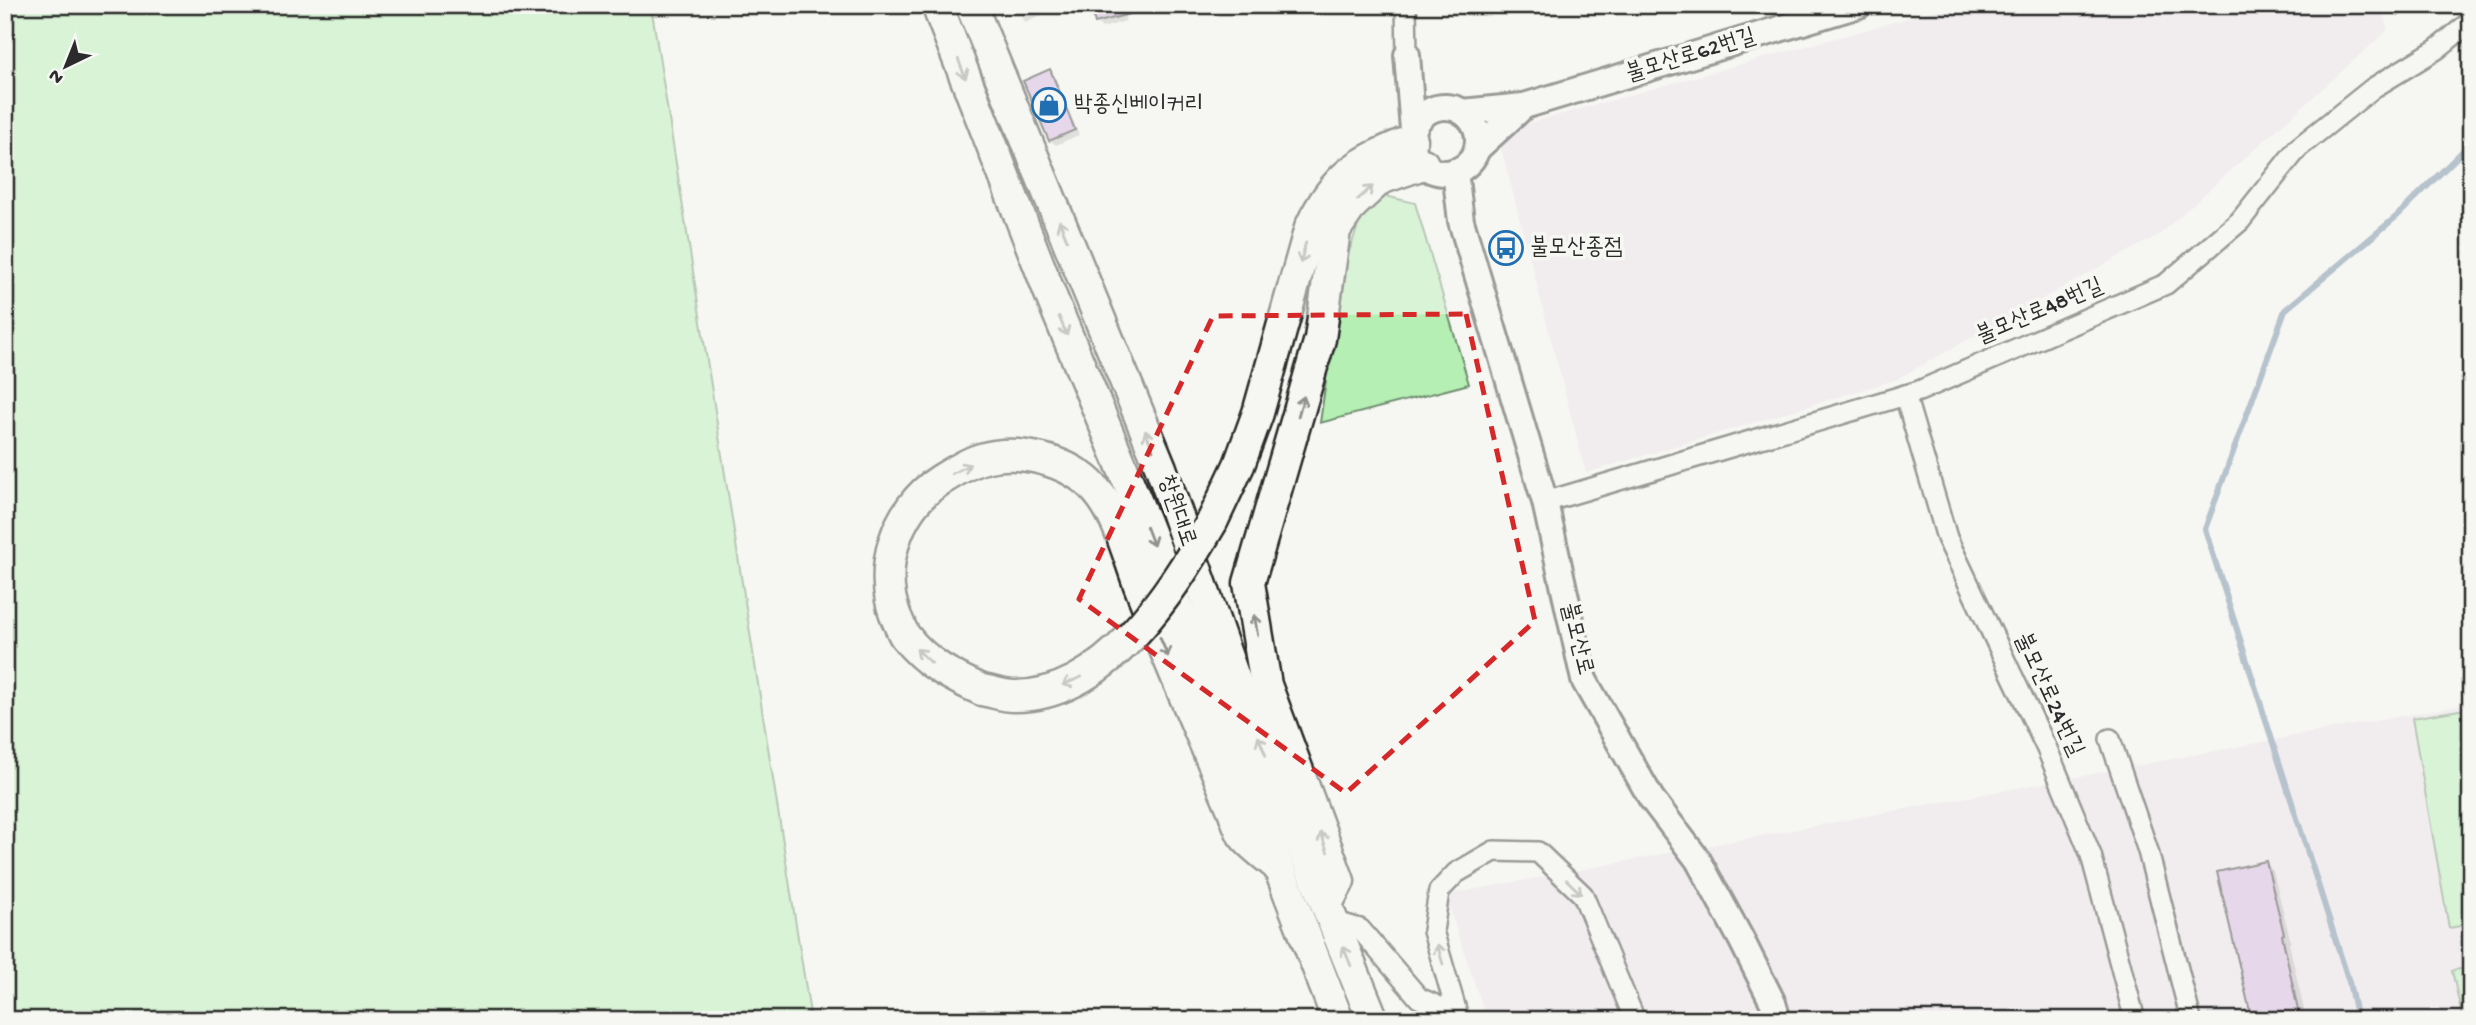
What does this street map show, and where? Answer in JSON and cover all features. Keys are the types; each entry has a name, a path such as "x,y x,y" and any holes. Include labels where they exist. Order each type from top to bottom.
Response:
{"main road":[{"name":"창원대로","path":"937,5 1053,301 1145,522 1338,1020"},
{"name":"창원대로","path":"971,5 1161,468 1236,683 1373,1020"},
{"path":"1279,868 1244,836 1109,508 1086,481 1055,463 1032,457 982,459 957,470 931,487 913,504 902,523 887,567 891,604 904,634 929,662 956,678 982,690 1014,696 1050,691 1084,677 1119,649 1160,603 1189,562 1212,522 1239,465 1258,413 1310,228 1322,201 1343,177 1375,155 1427,155"},
{"path":"1330,913 1339,881 1266,685 1249,583 1320,339 1335,230 1352,205 1380,179 1427,155"}],"street":[{"path":"1406,5 1407,55 1433,109"},
{"name":"불모산로62번길","path":"1524,106 1859,5"},
{"name":"불모산로48번길","path":"1545,502 1905,395 2165,284 2240,221 2298,148 2372,88 2437,49 2471,21"},
{"name":"불모산로","path":"1407,55 1427,155 1461,221 1545,502 1584,680 1651,798 1698,860 1741,939 1773,1003 1778,1020"},
{"path":"1524,106 1476,149 1464,166 1427,155 1417,121 1433,109 1443,107 1462,112 1524,106"},
{"path":"1462,112 1476,128 1476,149"},
{"name":"불모산로24번길","path":"1905,395 1948,538 2047,749 2091,855 2135,1020"},
{"path":"2110,740 2148,851 2191,1020"},
{"path":"1458,1018 1433,931 1439,891 1456,873 1494,850 1538,852 1583,895 1635,1020"},
{"path":"1330,913 1360,929 1419,998 1458,1018"}],"highlighted area":[{"path":"1466,314 1535,621 1346,793 1079,599 1213,316"}],"shaded area":[{"path":"1955,5 2381,5 2388,30 2160,234 1895,380 1586,473 1497,132"},
{"path":"2471,703 2471,1020 1487,1020 1445,895"}],"green space":[{"path":"5,5 651,5 811,1020 5,1020"},
{"path":"1385,196 1415,203 1469,384 1320,423 1340,278 1361,217"},
{"path":"2471,708 2471,924 2449,928 2412,718"},
{"path":"2471,966 2471,1020 2463,1020 2452,971"}],"building":[{"path":"1090,5 1141,5 1141,11 1095,23"},
{"name":"박종신베이커리","path":"1050,69 1075,130 1049,141 1023,81"},
{"path":"2266,861 2284,934 2282,935 2300,1020 2252,1020 2217,872"}],"waterway":[{"path":"2357,1020 2349,982 2205,529 2285,310 2397,216 2471,143"}],"place":[{"name":"박종신베이커리","path":"1049,105"},
{"name":"불모산종점","path":"1506,248"}]}
